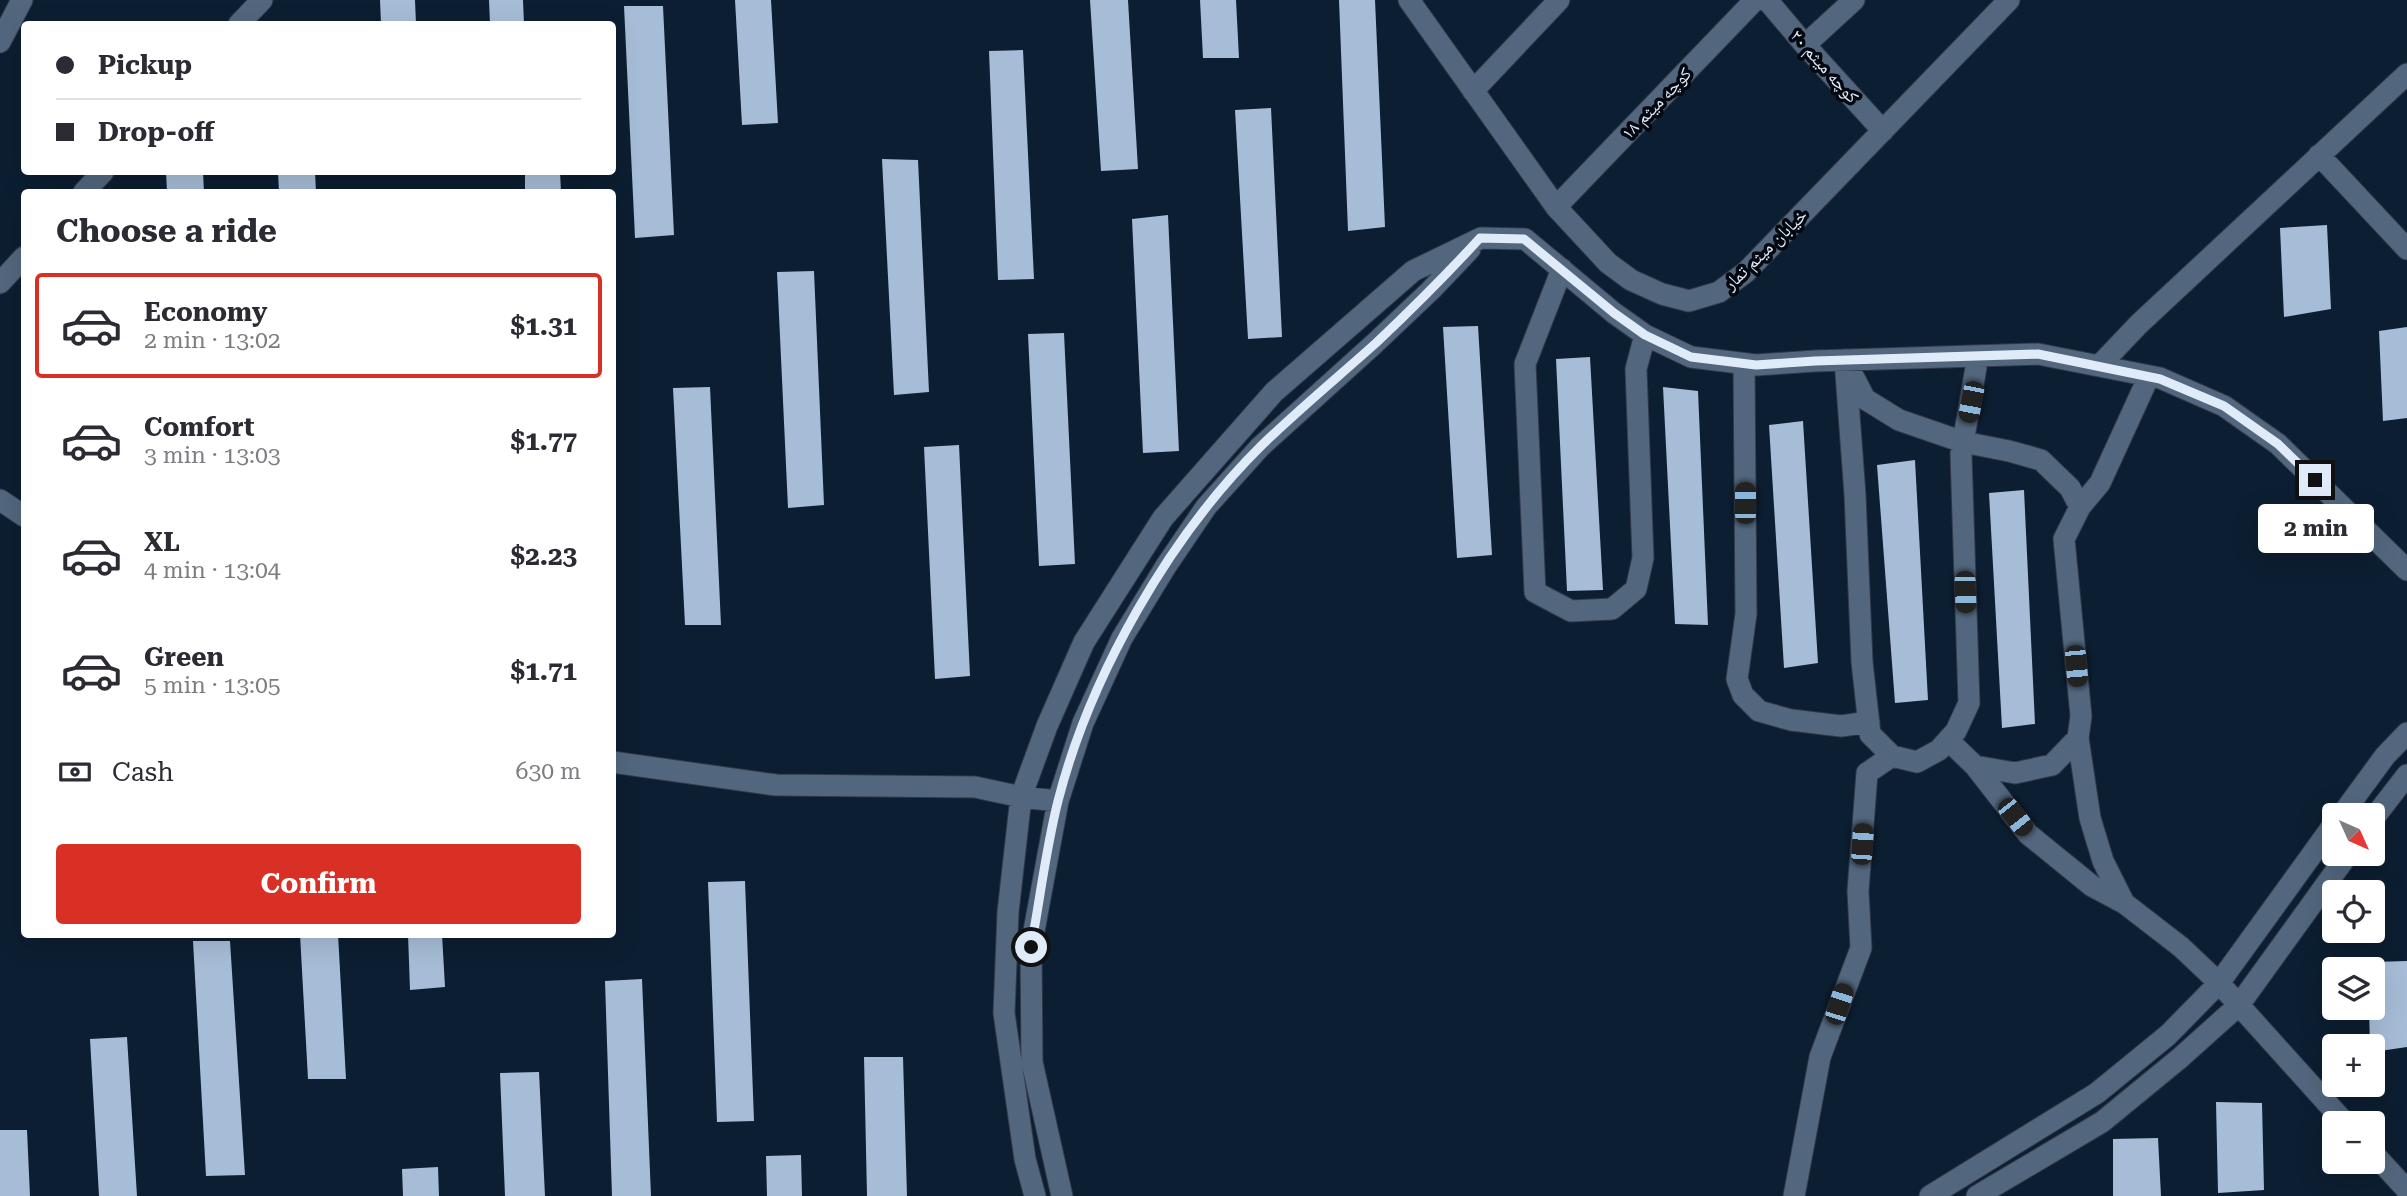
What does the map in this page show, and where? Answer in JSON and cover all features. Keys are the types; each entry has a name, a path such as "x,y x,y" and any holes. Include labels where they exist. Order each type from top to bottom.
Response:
{"street":[{"path":"0,42 22,0"},
{"path":"242,21 262,0"},
{"name":"خیابان میثم تمار","path":"1409,0 1556,207 1608,263 1631,280 1662,294 1689,301 1719,292 1746,272 1883,131 1995,5"},
{"path":"1474,91 1559,0"},
{"name":"کوچه میثم ۱۸","path":"1556,207 1755,0"},
{"name":"کوچه میثم ۲۰","path":"1767,0 1883,131"},
{"path":"1805,46 1854,0"},
{"path":"2099,366 2138,324 2407,74"},
{"path":"2319,155 2407,249"},
{"path":"87,189 100,175"},
{"path":"1062,1196 1032,1062 1031,947 1058,801 1083,723 1122,638 1206,507 1260,447 1422,299 1480,238"},
{"path":"1035,1196 1025,1159 1004,1013 1008,912 1021,797 1047,726 1084,642 1163,517 1274,392 1413,271 1480,238 1524,239 1645,335 1691,357 1744,364 2038,354 2160,379 2224,406 2278,444 2407,570"},
{"path":"0,283 21,260"},
{"path":"1562,269 1525,364 1535,592 1570,611 1612,609 1636,589 1643,558 1636,369 1645,335"},
{"path":"1845,360 1855,495 1862,662 1870,734 1892,756 1917,762 1938,750 1956,731 1969,703 1961,454 1978,356"},
{"path":"1845,360 1865,399 1899,420 1963,442 2041,460 2070,488 2080,507"},
{"path":"1744,364 1746,614 1737,679 1743,695 1759,712 1791,720 1842,726 1869,722"},
{"path":"2124,903 2103,860 2090,818 2078,738 2081,716 2064,539 2080,507 2100,483 2149,376"},
{"path":"0,500 21,514"},
{"path":"2351,803 2385,756 2407,733"},
{"path":"1975,766 2015,773 2052,765 2078,738"},
{"path":"1948,740 1975,766 2028,834 2092,886 2124,903 2181,947 2239,1005 2334,1111"},
{"path":"1794,1196 1819,1057 1861,948 1858,891 1867,773 1892,756"},
{"path":"616,763 776,785 975,787 1021,797 1058,801"},
{"path":"2385,803 2407,775"},
{"path":"1930,1196 2097,1093 2168,1035 2219,984 2322,841"},
{"path":"1977,1196 2102,1122 2239,1005 2339,866"},
{"path":"2385,1166 2407,1190"}],"building":[{"path":"380,0 415,0 416,21 381,21"},
{"path":"489,0 523,0 524,21 490,21"},
{"path":"735,0 771,0 778,123 742,125"},
{"path":"1090,0 1128,0 1138,169 1101,171"},
{"path":"1200,0 1236,0 1239,58 1203,58"},
{"path":"1339,0 1375,0 1385,227 1348,231"},
{"path":"624,6 663,6 674,235 635,238"},
{"path":"1023,50 1034,279 998,280 989,51"},
{"path":"1271,108 1282,337 1248,339 1235,110"},
{"path":"882,159 918,160 929,392 894,395"},
{"path":"166,175 203,175 204,189 167,189"},
{"path":"278,175 315,175 316,189 279,189"},
{"path":"525,175 560,175 561,189 525,189"},
{"path":"1168,215 1179,451 1143,453 1132,219"},
{"path":"2327,225 2331,309 2284,317 2280,228"},
{"path":"814,271 824,505 788,508 777,272"},
{"path":"1478,326 1492,555 1457,558 1443,327"},
{"path":"2407,327 2407,418 2383,421 2379,331"},
{"path":"1064,333 1075,564 1039,566 1028,334"},
{"path":"1590,357 1603,590 1567,591 1556,359"},
{"path":"710,387 721,625 685,625 673,388"},
{"path":"1663,387 1698,391 1708,625 1675,624"},
{"path":"1803,421 1818,663 1784,668 1769,425"},
{"path":"959,445 970,676 935,679 924,447"},
{"path":"1915,460 1928,700 1895,703 1877,465"},
{"path":"2024,490 2035,724 2002,728 1989,493"},
{"path":"745,881 754,1121 717,1122 708,882"},
{"path":"300,938 338,938 346,1079 308,1079"},
{"path":"408,938 442,938 445,987 410,990"},
{"path":"193,941 230,941 245,1175 206,1176"},
{"path":"2407,961 2407,1047 2385,1050 2385,1034 2370,1034 2369,1020 2385,1020 2385,962"},
{"path":"642,979 651,1196 612,1196 605,981"},
{"path":"127,1037 137,1196 99,1196 90,1039"},
{"path":"864,1057 903,1057 907,1196 867,1196"},
{"path":"539,1072 545,1196 505,1196 500,1073"},
{"path":"2216,1102 2262,1103 2264,1190 2218,1193"},
{"path":"0,1130 27,1130 30,1196 0,1196"},
{"path":"2158,1138 2161,1196 2113,1196 2113,1139"},
{"path":"801,1155 802,1196 767,1196 766,1156"},
{"path":"438,1167 439,1196 403,1196 402,1169"}],"route":[{"path":"1031,947 1058,801 1083,723 1122,638 1166,566 1206,507 1260,447 1431,290 1480,238 1524,239 1645,335 1691,357 1756,365 2038,354 2160,379 2224,406 2278,444 2315,480"}]}
